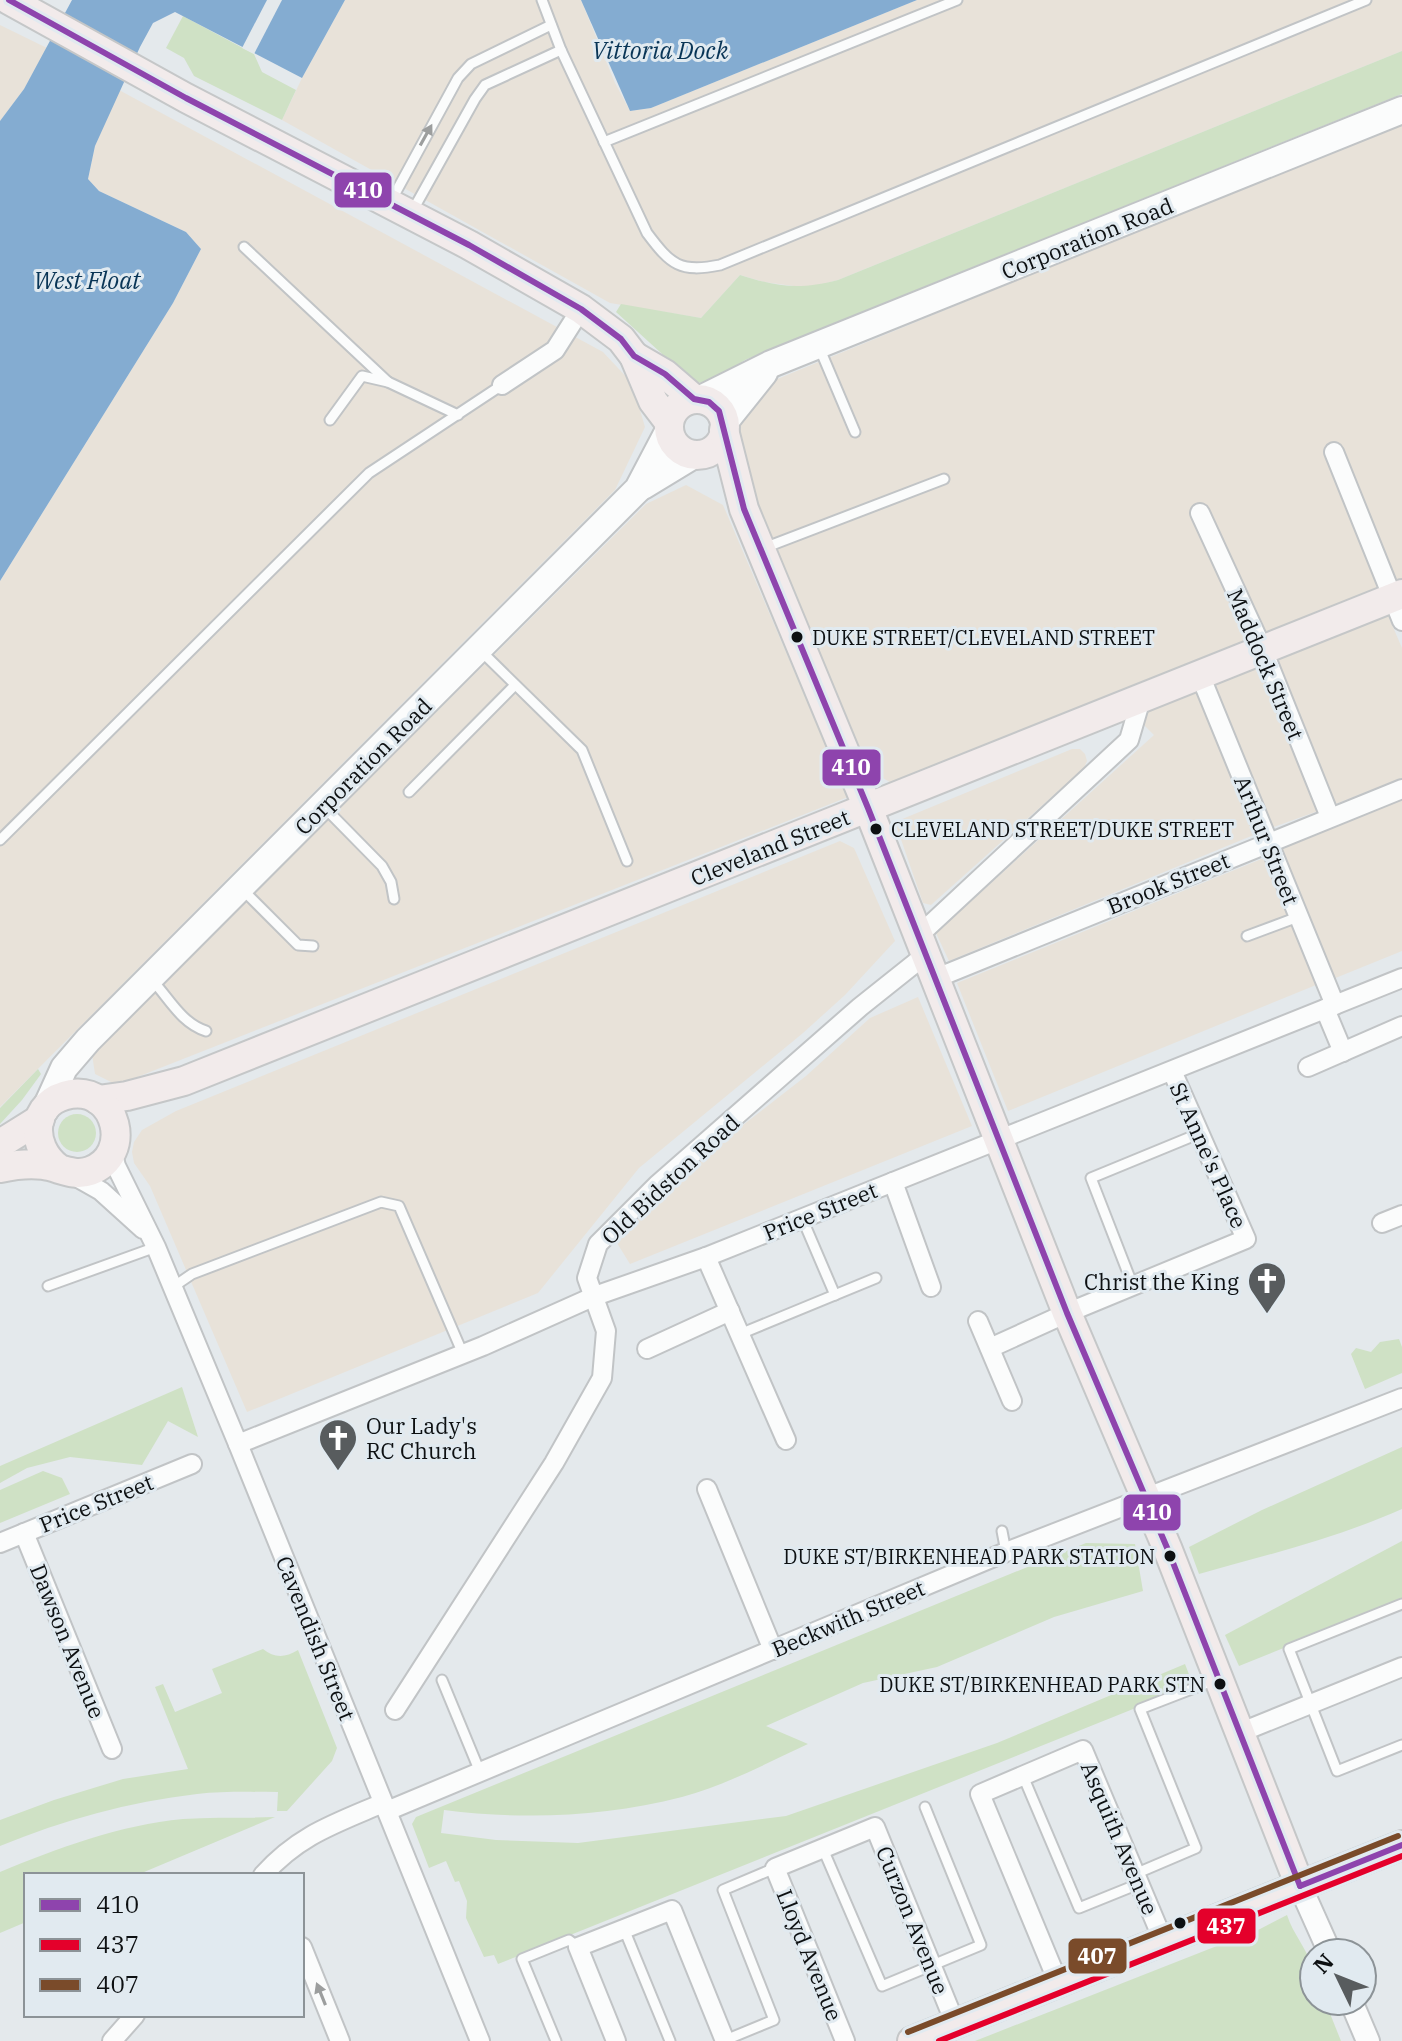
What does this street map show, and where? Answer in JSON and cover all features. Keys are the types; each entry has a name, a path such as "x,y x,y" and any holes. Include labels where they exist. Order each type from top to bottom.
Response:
{"main road":[{"path":"9,0 581,309 621,339 634,356 676,446 696,455 744,509"},
{"name":"Corporation Road","path":"697,399 771,364 1402,110"},
{"path":"634,356 665,374 697,399 715,406 724,427 744,509 868,808 1067,1313 1168,1550 1300,1886"},
{"name":"Corporation Road","path":"724,427 771,364"},
{"path":"669,426 677,407 697,399"},
{"name":"Corporation Road","path":"638,489 669,426"},
{"path":"696,455 717,446 724,427"},
{"name":"Corporation Road","path":"42,1114 64,1068 149,977 638,489 696,455"},
{"name":"Cleveland Street","path":"93,1098 127,1096 184,1081 1263,650 1399,605"},
{"path":"0,1168 33,1164 89,1171 98,1167 114,1147 114,1118 81,1084 78,1074 88,1040"},
{"name":"Cleveland Street","path":"114,1147 132,1118 184,1081"},
{"path":"0,1144 60,1098 69,1095 93,1098"},
{"path":"42,1114 38,1141 42,1152 62,1170"},
{"path":"912,2041 1402,1845"}],"street":[{"path":"502,385 555,350 581,309"},
{"path":"1334,452 1399,605"},
{"name":"Maddock Street","path":"1200,513 1263,650 1330,817"},
{"name":"Arthur Street","path":"1200,675 1298,917 1343,1052"},
{"name":"Old Bidston Road","path":"395,1710 554,1463 602,1378 606,1331 587,1278 598,1244 657,1185 860,1007 925,957 1129,740 1141,699"},
{"name":"Brook Street","path":"925,957 1269,842 1402,789"},
{"name":"Price Street","path":"238,1444 463,1354 595,1296 706,1257 1402,978"},
{"path":"1308,1067 1402,1026"},
{"name":"St Anne's Place","path":"1133,1286 1246,1239 1172,1071"},
{"name":"Cavendish Street","path":"114,1147 116,1166 173,1287 480,2041"},
{"name":"Cavendish Street","path":"62,1170 101,1191 153,1242"},
{"path":"893,1182 931,1287"},
{"path":"1382,1223 1402,1215"},
{"path":"706,1257 786,1440"},
{"path":"990,1348 1133,1286"},
{"path":"647,1349 730,1311"},
{"path":"978,1321 1012,1401"},
{"name":"Beckwith Street","path":"268,1872 288,1849 313,1832 480,1772 1006,1552 1402,1398"},
{"name":"Price Street","path":"0,1543 192,1464"},
{"path":"707,1489 773,1650"},
{"name":"Dawson Avenue","path":"24,1533 112,1749"},
{"path":"1239,1733 1402,1667"},
{"name":"Asquith Avenue","path":"1058,1982 980,1794 1083,1750 1133,1880 1163,1940"},
{"name":"Curzon Avenue","path":"775,1868 875,1827 955,2023"},
{"name":"Lloyd Avenue","path":"775,1868 845,2041"},
{"path":"1300,1886 1323,1937"},
{"path":"616,2041 578,1947 672,1910 724,2041"},
{"path":"304,1952 340,2041"},
{"path":"112,2041 133,2017"},
{"path":"1358,2017 1368,2041"}],"lane":[{"path":"542,0 561,50 647,233 677,266 696,270 720,265 1366,0"},
{"path":"604,142 957,0"},
{"path":"400,209 458,78 471,64 551,25"},
{"path":"400,209 485,85 561,50"},
{"path":"244,247 388,382"},
{"path":"818,345 855,432"},
{"path":"330,420 362,376 388,382 458,415"},
{"path":"0,840 369,473 502,385"},
{"path":"760,549 944,479"},
{"path":"479,649 582,750 627,861"},
{"path":"409,792 515,685"},
{"path":"323,806 382,866 391,882 394,899"},
{"path":"241,888 298,945 313,946"},
{"path":"1247,936 1298,917"},
{"path":"149,977 178,1013 206,1031"},
{"path":"1133,1286 1091,1178 1198,1134"},
{"path":"173,1287 192,1274 381,1202 399,1206 463,1354"},
{"path":"802,1218 835,1295"},
{"path":"48,1286 153,1242"},
{"path":"740,1334 876,1278"},
{"path":"1002,1531 1006,1552"},
{"path":"1402,1604 1289,1649 1337,1771 1402,1745"},
{"path":"1023,1776 1079,1908 1196,1848 1140,1709 1216,1677"},
{"path":"442,1680 480,1772"},
{"path":"823,1849 882,1986 932,1967 981,1945 925,1807"},
{"path":"724,2041 774,2020 723,1890 775,1868"},
{"path":"624,1929 670,2041"},
{"path":"556,2041 522,1959 569,1940 578,1947"}],"shaded area":[{"path":"345,0 581,0 615,83 630,111 651,108 917,0 1402,0 1402,51 838,280 808,288 740,275 701,318 610,303 282,120"},
{"path":"0,25 47,48 24,89 0,121"},
{"path":"119,90 603,352 632,383 645,427 615,490 0,1107 0,581 173,303 201,249 186,232 99,191 88,179 95,146"},
{"path":"1402,122 1402,579 893,784 866,768 738,465 736,434 741,416 770,382"},
{"path":"686,485 723,505 848,797 117,1085 95,1074 92,1054 646,504"},
{"path":"1387,613 1402,648 1402,778 1333,805 1274,666 1279,654"},
{"path":"1251,666 1259,668 1318,811 1271,828 1215,690 1218,681"},
{"path":"1196,688 1256,834 949,961 936,933 1154,735 1144,725 1145,711"},
{"path":"1072,749 1080,749 1085,754 1087,761 1084,768 931,905 923,903 895,822"},
{"path":"1402,799 1402,951 1333,979 1282,847"},
{"path":"840,841 854,848 895,941 845,995 803,1033 639,1168 538,1293 247,1412 150,1186 134,1163 134,1142 142,1130 176,1111"},
{"path":"1264,858 1316,985 1008,1111 957,983"},
{"path":"918,997 972,1126 630,1264 617,1243 657,1197 689,1167 806,1076 870,1018"}],"green space":[{"path":"183,16 254,54 262,72 296,90 282,120 194,76 184,58 166,48"},
{"path":"1402,51 1402,94 778,346 745,360 710,382 694,383 616,312 621,304 701,318 740,275 789,286 838,280"},
{"path":"38,1069 41,1074 0,1124 0,1108"},
{"path":"77,1114 90,1120 96,1133 90,1146 77,1152 64,1146 58,1133 64,1120"},
{"path":"1399,1339 1402,1373 1365,1389 1351,1354 1356,1348 1371,1352 1380,1342"},
{"path":"182,1387 198,1437 168,1421 142,1465 70,1457 27,1468 0,1483 0,1466"},
{"path":"1402,1447 1402,1509 1327,1537 1199,1574 1189,1547 1262,1510"},
{"path":"43,1471 62,1478 70,1494 0,1523 0,1490"},
{"path":"1402,1541 1402,1600 1239,1666 1225,1635"},
{"path":"1086,1543 1135,1544 1143,1591 1054,1617 937,1667 863,1683 766,1726 808,1744 698,1792 653,1804 594,1813 534,1816 444,1810 441,1833 496,1840 578,1843 786,1816 997,1743 1185,1664 1193,1685 498,1964 494,1955 484,1957 466,1918 467,1901 446,1861 429,1868 412,1824 416,1817"},
{"path":"263,1649 280,1656 298,1650 337,1748 332,1761 287,1811 277,1811 278,1792 197,1794 97,1813 0,1846 0,1820 123,1779 188,1769 155,1687 163,1684 175,1712 222,1693 212,1669"},
{"path":"275,1817 142,1873 24,1873 24,1923 0,1933 0,1872 113,1832 183,1819"},
{"path":"1287,1915 1298,1938 1298,2017 1331,2017 1341,2041 975,2041 1260,1929"}],"water":[{"name":"West Float","path":"72,0 345,0 302,78 175,12 153,23 95,146 88,179 99,191 186,232 201,249 173,303 0,581 0,121 24,89"},
{"name":"Vittoria Dock","path":"581,0 917,0 651,108 630,111"}],"pier":[{"path":"267,0 282,0 254,54 242,48"}],"transit line":[{"name":"410","path":"9,0 186,98 469,245 581,309 621,339 634,356 665,374 694,399 709,402 719,411 744,509 868,808 1067,1313 1168,1550 1300,1886"},
{"name":"407","path":"908,2032 1398,1836"},
{"name":"410","path":"1300,1886 1402,1845"},
{"name":"437","path":"939,2041 1402,1856"}],"place":[{"name":"DUKE STREET/CLEVELAND STREET","path":"797,637"},
{"name":"CLEVELAND STREET/DUKE STREET","path":"876,829"},
{"name":"Christ the King","path":"1267,1315"},
{"name":"Our Lady's RC Church","path":"338,1472"},
{"name":"DUKE ST/BIRKENHEAD PARK STATION","path":"1170,1556"},
{"name":"DUKE ST/BIRKENHEAD PARK STN","path":"1220,1684"}]}
